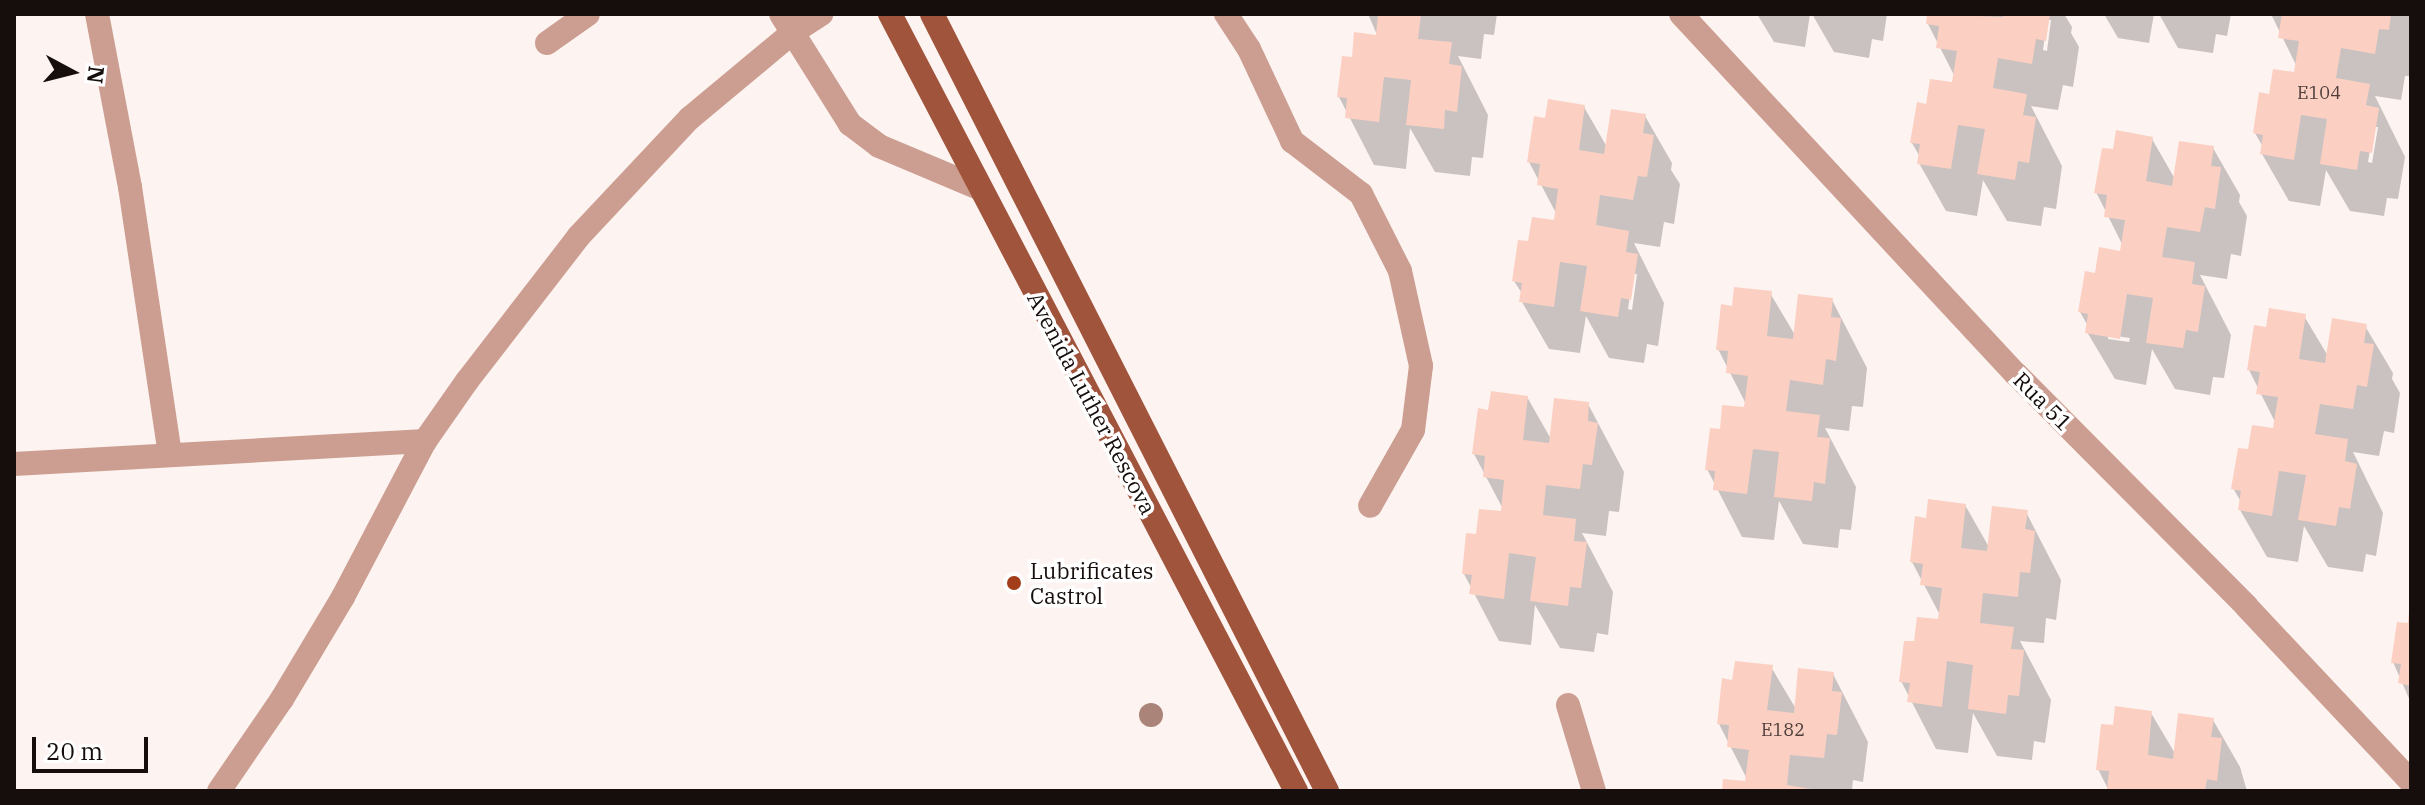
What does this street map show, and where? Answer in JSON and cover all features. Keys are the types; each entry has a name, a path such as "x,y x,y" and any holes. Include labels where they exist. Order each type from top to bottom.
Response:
{"main road":[{"name":"Avenida Luther Rescova","path":"890,14 1296,791"},
{"name":"Avenida Luther Rescova","path":"932,14 1327,791"}],"street":[{"path":"97,14 130,187 170,455"},
{"path":"547,43 588,14"},
{"path":"219,791 282,699 343,597 425,441 467,381 579,236 690,118 786,23 821,14"},
{"path":"1226,14 1249,49 1292,141 1361,194 1400,271 1421,366 1413,430 1370,506"},
{"name":"Rua 51","path":"1681,14 2016,374 2246,606 2411,782"},
{"path":"786,23 850,124 879,146 979,188"},
{"path":"14,464 425,441"},
{"path":"1568,705 1594,791"}],"building":[{"path":"1378,14 1421,14 1418,39 1452,42 1449,64 1462,66 1457,112 1445,110 1444,129 1406,125 1411,80 1384,77 1379,122 1345,118 1347,98 1337,97 1342,56 1352,57 1354,32 1376,35"},
{"path":"1927,14 2003,17 2004,14 2050,14 2046,41 2036,39 2032,64 1998,58 1993,88 2027,94 2023,115 2036,117 2029,163 2018,161 2015,180 1977,174 1985,129 1958,125 1951,169 1917,164 1920,144 1910,143 1917,102 1926,104 1930,79 1952,82 1957,51 1936,48 1939,26 1926,24"},
{"path":"2282,14 2391,14 2389,30 2379,29 2375,54 2341,48 2336,78 2370,84 2366,105 2379,108 2372,153 2360,151 2357,170 2320,164 2327,119 2301,115 2294,160 2260,154 2263,135 2253,133 2259,92 2269,94 2273,69 2294,72 2299,41 2278,38"},
{"path":"1548,99 1585,105 1579,150 1604,154 1611,109 1646,114 1643,133 1654,135 1647,177 1638,176 1633,200 1600,195 1596,225 1629,231 1626,252 1638,254 1631,300 1621,298 1618,317 1580,311 1587,266 1560,262 1554,307 1519,302 1522,283 1512,281 1518,240 1528,241 1532,217 1554,220 1558,189 1537,185 1540,164 1527,162 1534,116 1545,118"},
{"path":"2116,130 2153,137 2146,181 2172,186 2179,141 2214,146 2211,166 2221,167 2215,209 2205,207 2200,232 2167,227 2162,257 2195,262 2192,284 2205,286 2198,332 2186,330 2183,348 2146,343 2153,298 2127,294 2120,339 2085,333 2088,314 2078,312 2085,271 2095,273 2099,247 2120,251 2125,220 2104,217 2107,195 2094,193 2102,148 2113,149"},
{"path":"1734,287 1772,291 1767,336 1793,339 1798,294 1833,298 1831,317 1841,318 1836,361 1826,359 1823,385 1790,380 1786,411 1820,415 1817,437 1830,438 1825,484 1814,482 1812,501 1774,497 1779,452 1753,449 1747,494 1713,490 1715,471 1705,470 1710,428 1720,429 1722,405 1744,407 1748,376 1726,373 1728,351 1716,350 1721,304 1732,306"},
{"path":"2269,308 2306,314 2299,359 2325,363 2332,318 2367,324 2364,343 2374,344 2367,387 2357,385 2353,409 2320,404 2315,434 2348,439 2345,461 2357,464 2350,509 2339,507 2336,526 2298,520 2306,475 2279,471 2272,516 2238,510 2241,491 2231,489 2238,448 2248,449 2252,425 2273,428 2278,397 2256,394 2260,372 2247,370 2254,325 2266,327"},
{"path":"1491,391 1528,396 1523,440 1549,443 1554,398 1589,402 1588,421 1598,423 1592,465 1583,464 1580,489 1546,485 1543,515 1576,519 1574,541 1587,542 1581,588 1570,587 1568,606 1530,601 1536,557 1509,553 1504,599 1469,594 1472,575 1462,574 1466,533 1476,534 1479,509 1501,511 1504,480 1483,477 1485,456 1472,454 1478,408 1488,410"},
{"path":"1928,499 1966,504 1961,548 1987,551 1992,506 2028,510 2025,529 2035,531 2030,573 2020,572 2018,597 1983,593 1980,623 2014,627 2011,649 2024,650 2019,696 2008,695 2006,714 1968,709 1973,665 1947,661 1942,707 1907,702 1910,683 1899,682 1904,641 1914,641 1917,617 1938,619 1942,588 1920,585 1923,564 1910,562 1915,516 1926,518"},
{"path":"2409,612 2411,686 2398,683 2401,664 2391,663 2397,622 2408,623"},
{"path":"1735,661 1773,665 1767,710 1794,713 1798,668 1834,672 1832,691 1842,692 1837,735 1827,734 1824,758 1790,755 1787,785 1823,791 1722,791 1723,779 1745,781 1749,750 1727,747 1729,725 1717,724 1722,678 1732,680"},
{"path":"2115,706 2152,711 2148,755 2173,759 2178,713 2214,718 2211,737 2222,738 2217,781 2207,779 2205,791 2107,791 2109,771 2096,770 2101,724 2113,725"}],"place":[{"name":"Lubrificates Castrol","path":"1014,583"}]}
